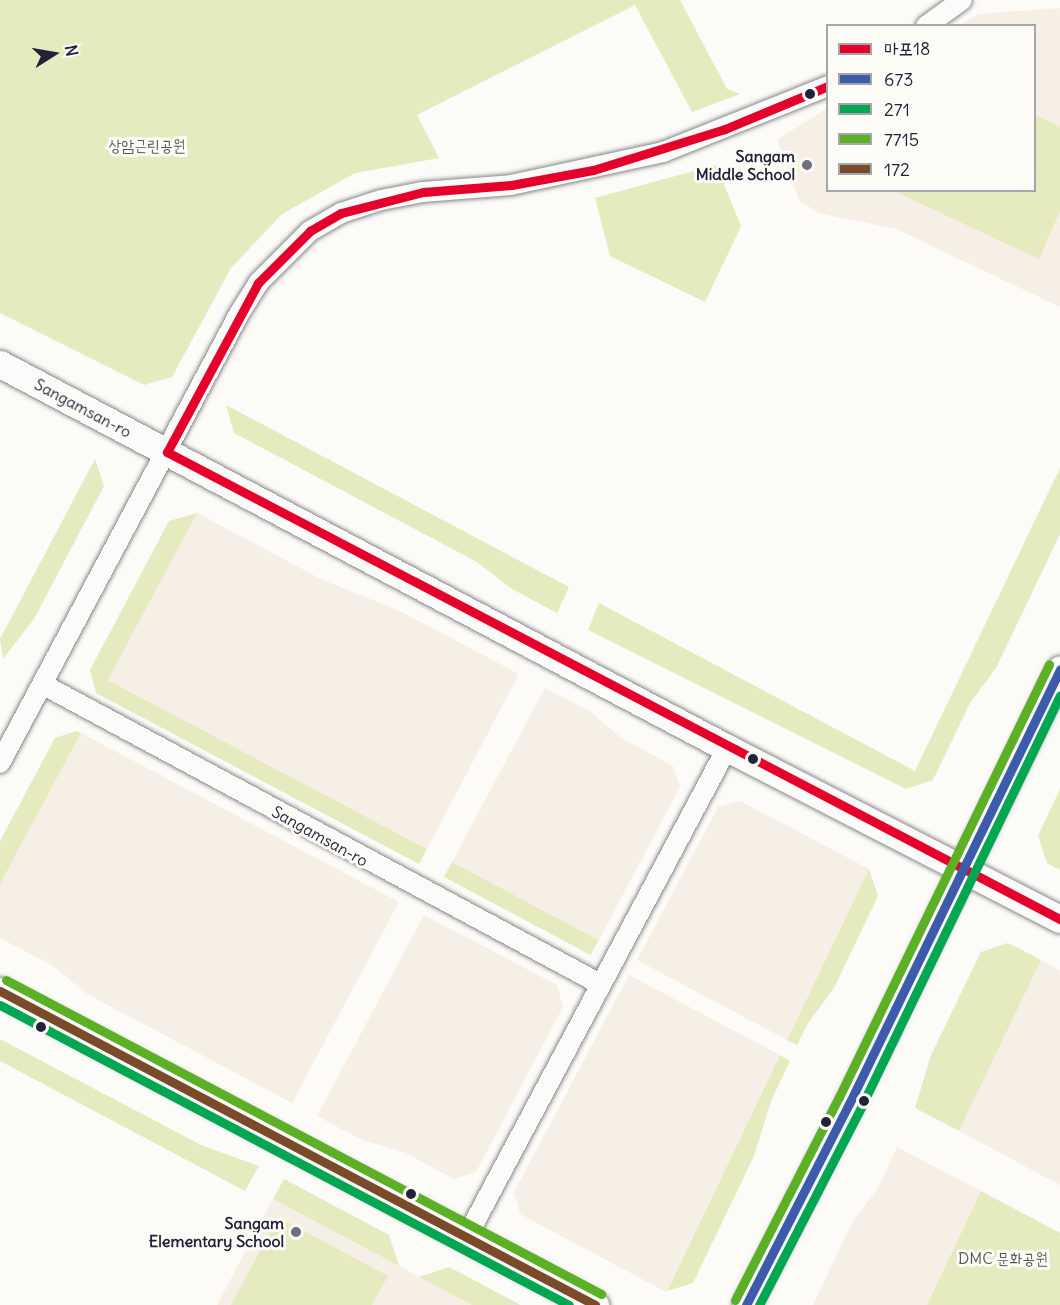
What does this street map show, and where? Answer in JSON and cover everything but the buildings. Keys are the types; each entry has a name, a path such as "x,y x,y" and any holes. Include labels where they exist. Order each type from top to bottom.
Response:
{"main road":[{"name":"Sangamsan-ro","path":"0,364 727,748 1060,919"},
{"path":"746,1305 850,1102 961,868 1060,669"},
{"path":"0,991 465,1239 595,1305"}],"street":[{"path":"929,24 962,0"},
{"path":"0,763 258,283 310,231 341,213 423,192 512,185 593,170 694,141 826,87"},
{"name":"Sangamsan-ro","path":"42,684 600,984"},
{"path":"465,1239 727,748"}],"shaded area":[{"name":"Sangam Middle School","path":"1060,8 1060,307 896,229 818,213 799,200 777,140 826,109 826,192 1036,192 1036,24 962,24 978,14"},
{"path":"197,513 323,580 402,612 519,674 427,849 108,680"},
{"path":"545,688 589,711 623,739 673,766 680,787 599,940 452,862"},
{"path":"81,733 399,902 292,1103 87,994 53,966 0,938 0,884"},
{"path":"740,801 869,869 787,1040 637,960 718,807"},
{"path":"424,915 557,985 563,1007 476,1172 454,1179 404,1152 362,1140 317,1116"},
{"path":"1041,960 1060,971 1060,1185 959,1131"},
{"path":"629,975 780,1055 666,1292 520,1214 514,1192"},
{"path":"897,1147 981,1191 927,1305 813,1305 852,1223 878,1188"},
{"name":"Sangam Elementary School","path":"273,1199 472,1305 217,1305"}],"green space":[{"name":"상암근린공원","path":"0,0 680,0 727,89 740,94 692,112 635,5 417,115 439,158 355,173 282,214 231,268 172,377 144,385 0,313"},
{"path":"1036,115 1060,127 1060,211 1039,259 896,192 1036,192"},
{"path":"716,165 741,226 705,302 610,256 595,198"},
{"path":"226,405 569,587 557,613 512,589 477,562 234,433"},
{"path":"95,459 104,486 34,619 3,659 0,639"},
{"path":"1060,468 1060,534 996,668 970,703 933,780 906,789 588,630 599,603 915,771"},
{"path":"197,513 108,680 427,849 419,864 96,693 90,670 169,521"},
{"path":"76,731 81,733 0,884 0,841 55,738"},
{"path":"1060,789 1060,870 1047,863 1038,836"},
{"path":"452,862 599,940 591,955 444,877"},
{"path":"869,869 878,896 834,988 808,1023 797,1045 787,1040"},
{"path":"1008,943 1041,960 959,1131 915,1108 931,1055 981,952"},
{"path":"0,1039 201,1145 259,1166 245,1191 0,1061"},
{"path":"780,1055 790,1061 771,1101 754,1156 693,1283 667,1291"},
{"path":"284,1179 389,1235 399,1266 273,1199"},
{"name":"DMC 문화공원","path":"981,1191 1060,1233 1060,1305 927,1305"},
{"name":"Sangam Elementary School","path":"278,1217 388,1276 372,1305 231,1305"},
{"path":"449,1267 520,1305 472,1305 419,1277"}],"transit line":[{"name":"마포18","path":"826,87 725,129 593,170 511,185 423,192 341,213 310,231 258,283 167,452 1060,919"},
{"name":"7715","path":"735,1300 839,1097 1049,664"},
{"name":"673","path":"746,1305 850,1102 1060,669"},
{"name":"271","path":"759,1305 861,1107 1060,696"},
{"name":"7715","path":"6,980 601,1294"},
{"name":"172","path":"0,991 595,1305"},
{"name":"271","path":"0,1005 569,1305"}],"place":[{"name":"Sangam Middle School","path":"807,165"},
{"name":"Sangam Elementary School","path":"296,1232"}]}
